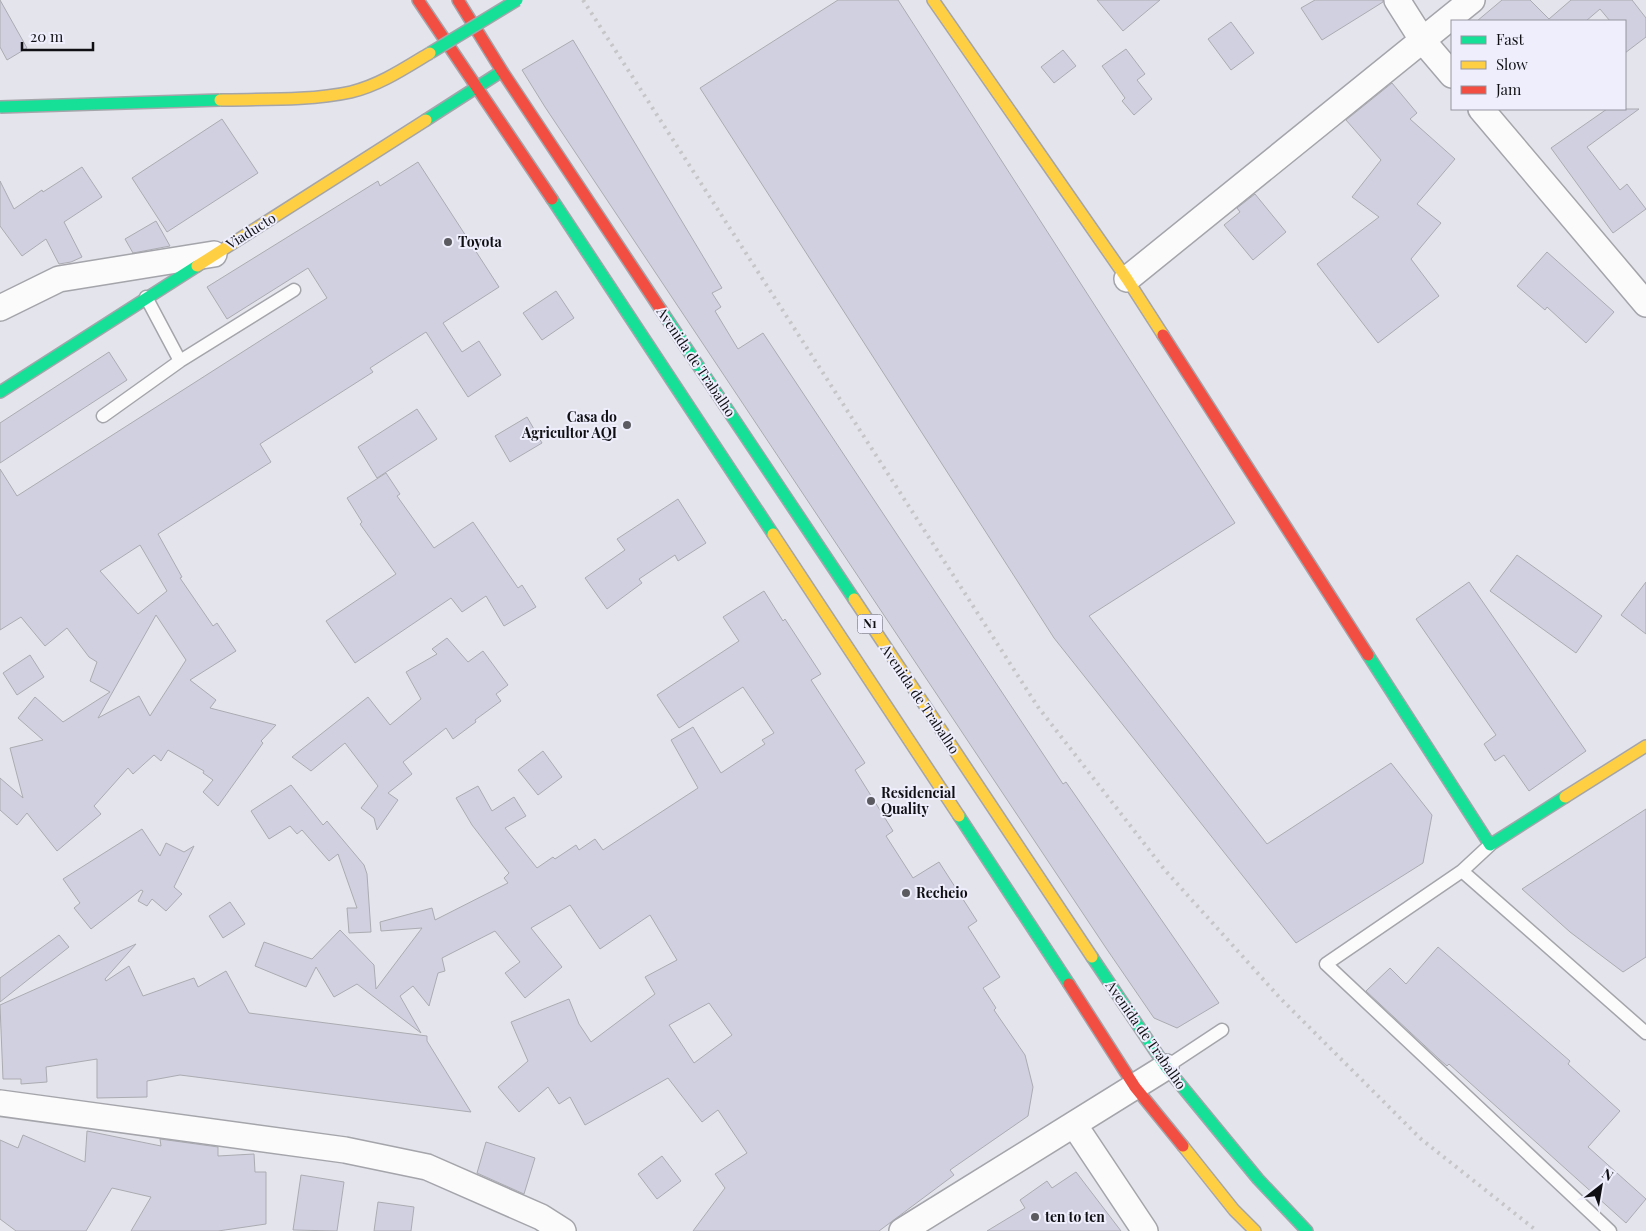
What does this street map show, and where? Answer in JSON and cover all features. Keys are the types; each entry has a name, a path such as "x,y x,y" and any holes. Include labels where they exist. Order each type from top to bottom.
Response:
{"main road":[{"name":"N1","path":"418,0 478,86 1025,916 1135,1087 1234,1210 1255,1231"},
{"name":"Avenida de Trabalho","path":"458,0 502,71 1166,1068 1258,1179 1307,1231"},
{"path":"0,107 177,100 285,99 351,92 389,78 517,0"},
{"path":"933,0 1127,279 1490,845 1646,746"},
{"name":"Viaducto","path":"0,392 502,71"}],"street":[{"path":"1397,0 1423,40 1451,74"},
{"path":"1127,279 1472,0"},
{"path":"1482,110 1646,304"},
{"path":"0,308 59,280 214,254"},
{"path":"902,1231 1075,1126 1166,1068"},
{"path":"0,1103 345,1150 427,1167 541,1216 563,1231"},
{"path":"1075,1126 1145,1231"}],"lane":[{"path":"103,416 180,361 294,290"},
{"path":"146,297 180,361"},
{"path":"1490,845 1462,871 1326,964 1610,1231"},
{"path":"1462,871 1646,1032"},
{"path":"1166,1068 1222,1030"}],"building":[{"path":"0,0 27,48 7,60 0,47"},
{"path":"838,0 898,0 1235,523 1089,616 1267,844 1391,763 1432,815 1423,863 1296,943 1054,638 700,88"},
{"path":"1097,0 1160,0 1123,31"},
{"path":"1315,0 1383,0 1383,2 1322,40 1301,8"},
{"path":"1502,0 1530,0 1549,19 1571,0 1632,0 1646,18 1646,37 1626,52 1626,20 1609,20 1600,9 1587,20 1478,20"},
{"path":"1231,22 1254,53 1231,70 1208,39"},
{"path":"573,40 722,288 712,293 721,307 715,311 738,349 763,333 1063,784 1066,782 1219,1003 1177,1028 1154,1018 1106,948 522,70"},
{"path":"1126,49 1145,74 1137,80 1152,99 1134,115 1122,101 1125,98 1102,66"},
{"path":"1063,50 1076,66 1054,83 1041,67"},
{"path":"1392,83 1417,113 1410,119 1455,159 1417,204 1441,223 1411,259 1439,296 1378,343 1317,264 1379,217 1352,197 1381,160 1346,120"},
{"path":"1639,109 1587,147 1620,190 1627,184 1646,209 1613,233 1551,148 1606,110"},
{"path":"222,119 258,173 167,232 132,178"},
{"path":"418,162 499,287 443,323 462,352 479,341 501,375 468,397 426,332 370,368 373,372 260,444 271,462 158,534 182,577 180,578 213,626 217,623 236,651 190,680 216,700 210,708 276,725 261,741 263,743 218,806 203,792 213,780 203,773 204,771 168,750 161,761 154,755 133,774 128,768 94,806 101,814 57,851 27,813 17,825 0,810 0,778 23,798 10,748 43,740 18,718 35,697 63,722 110,692 90,681 97,662 89,657 67,628 45,646 21,617 0,630 0,469 17,496 327,298 308,268 227,319 207,287 378,181 380,186","holes":["140,545 167,591 138,614 100,571","156,615 186,660 150,716 139,696 98,718"]},
{"path":"82,167 102,197 64,222 82,257 71,262 59,264 46,239 22,256 0,226 0,181 14,209"},
{"path":"1255,194 1286,232 1253,260 1224,225 1240,212 1237,208"},
{"path":"156,221 170,246 133,253 125,239"},
{"path":"1547,252 1614,312 1586,343 1547,307 1545,310 1517,286"},
{"path":"556,291 574,318 542,340 523,313"},
{"path":"109,352 127,380 0,463 0,423"},
{"path":"417,409 437,439 377,478 358,447"},
{"path":"527,417 542,443 510,462 495,436"},
{"path":"386,473 400,494 397,496 434,548 473,522 518,588 522,585 536,607 504,626 486,596 462,612 451,598 355,663 326,621 396,574 360,524 362,522 347,498"},
{"path":"678,499 706,543 678,561 675,555 639,579 642,583 607,609 585,578 625,550 617,539"},
{"path":"1517,555 1602,616 1576,653 1490,591"},
{"path":"1469,582 1586,751 1529,791 1504,755 1495,761 1484,744 1496,735 1416,619"},
{"path":"1646,582 1646,634 1621,615"},
{"path":"764,591 783,621 785,619 821,674 811,680 865,763 855,770 893,831 886,836 913,878 939,862 977,921 968,927 1000,977 983,988 996,1008 994,1010 1025,1055 1033,1087 1028,1116 950,1170 954,1175 879,1231 693,1231 725,1188 715,1174 747,1153 718,1110 702,1122 668,1078 585,1125 570,1097 559,1104 548,1087 519,1112 498,1087 528,1061 511,1022 569,999 579,1024 591,1042 655,994 645,977 677,960 650,915 600,949 570,905 531,928 562,967 525,998 505,973 520,962 495,931 442,958 445,971 438,973 429,1006 413,986 400,996 421,1033 357,984 334,997 316,967 306,987 255,966 264,942 312,959 340,930 374,965 376,989 422,928 381,931 380,922 432,908 435,920 508,883 504,878 509,873 472,825 456,798 478,786 492,811 514,797 526,816 505,828 537,868 576,845 579,850 595,839 603,850 698,788 671,740 693,727 721,773 765,744 762,740 774,733 743,687 679,728 657,695 739,641 723,617","holes":["709,1003 732,1035 694,1063 669,1025"]},
{"path":"447,638 468,662 483,651 508,685 496,694 501,701 453,739 446,728 403,762 412,774 388,793 398,800 377,830 374,818 361,808 378,786 345,743 311,771 292,757 368,697 390,725 421,699 406,672 437,654 432,649"},
{"path":"30,655 44,677 17,695 3,673"},
{"path":"543,751 562,777 538,795 518,770"},
{"path":"291,785 323,825 327,821 364,865 367,874 371,932 349,933 347,908 357,908 338,854 329,861 302,830 297,834 290,826 269,839 251,811"},
{"path":"1646,809 1646,957 1623,972 1570,932 1522,889"},
{"path":"142,829 160,856 166,843 184,852 194,846 174,887 182,894 166,911 152,899 147,906 138,901 143,891 141,890 91,929 74,908 80,903 63,879"},
{"path":"230,902 245,924 223,938 209,916"},
{"path":"59,935 69,947 0,1002 0,978"},
{"path":"136,944 105,979 106,981 129,966 143,996 194,978 198,987 226,971 249,1013 427,1036 427,1041 471,1112 180,1075 147,1081 147,1097 97,1098 97,1059 46,1067 47,1082 21,1084 21,1079 3,1079 0,1005"},
{"path":"1438,947 1570,1061 1568,1064 1620,1111 1588,1147 1646,1199 1626,1223 1449,1064 1447,1066 1439,1059 1366,991 1390,968 1406,984"},
{"path":"87,1131 161,1146 160,1139 218,1147 218,1156 254,1154 255,1172 266,1172 266,1224 218,1231 131,1231 151,1197 112,1188 86,1231 16,1231 0,1219 0,1140 18,1148 23,1135 85,1162"},
{"path":"486,1142 535,1158 524,1194 477,1173"},
{"path":"662,1156 681,1181 657,1199 638,1174"},
{"path":"1076,1172 1121,1231 987,1231 1025,1208 1020,1200 1047,1181 1052,1188"},
{"path":"301,1175 344,1182 337,1231 293,1230"},
{"path":"378,1202 414,1207 411,1231 374,1231"}],"railway":[{"path":"583,0 1038,707 1164,869 1280,998 1421,1139 1537,1231"}],"traffic: fast":[{"path":"430,53 517,0"},
{"path":"426,120 499,73"},
{"path":"0,107 220,100"},
{"path":"552,199 773,534"},
{"path":"0,392 197,266"},
{"path":"661,310 854,599"},
{"path":"1368,655 1490,845 1565,797"},
{"path":"959,816 1069,984"},
{"path":"1092,957 1166,1067 1258,1179 1307,1231"}],"traffic: slow":[{"path":"933,0 1127,279 1163,335"},
{"path":"220,100 303,98 351,92 382,81 430,53"},
{"path":"197,266 426,120"},
{"path":"773,534 959,816"},
{"path":"854,599 1092,957"},
{"path":"1565,797 1646,746"},
{"path":"1183,1146 1234,1210 1255,1231"}],"traffic: jam":[{"path":"418,0 552,199"},
{"path":"458,0 502,71 661,310"},
{"path":"1163,335 1368,655"},
{"path":"1069,984 1135,1087 1183,1146"}],"place":[{"name":"Toyota","path":"448,242"},
{"name":"Casa do Agricultor AQI","path":"627,425"},
{"name":"Residencial Quality","path":"871,801"},
{"name":"Recheio","path":"906,893"},
{"name":"ten to ten","path":"1035,1217"}]}
